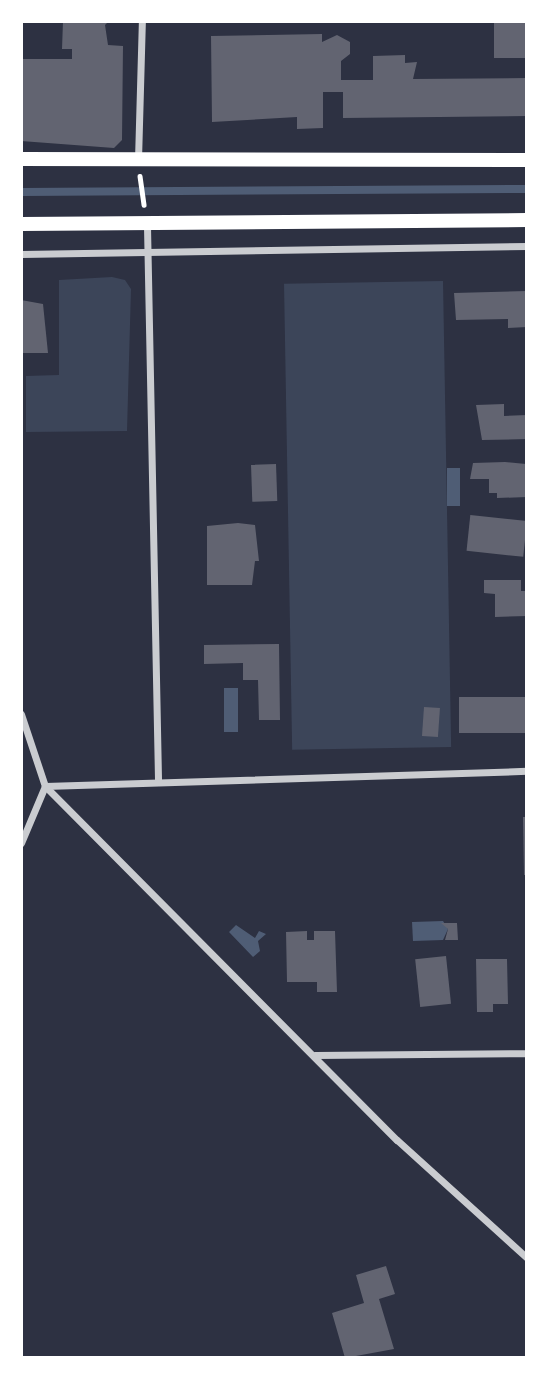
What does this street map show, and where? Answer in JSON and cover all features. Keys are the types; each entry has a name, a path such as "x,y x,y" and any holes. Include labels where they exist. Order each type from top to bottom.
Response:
{"main road":[{"path":"21,159 527,160"},
{"path":"21,224 147,226 527,220"}],"street":[{"path":"138,161 142,21"},
{"path":"147,226 158,781"},
{"path":"21,254 527,247"},
{"path":"21,714 45,786 397,1140 527,1258"},
{"path":"45,786 527,771"},
{"path":"21,843 45,786"},
{"path":"314,1055 527,1053"}],"path":[{"path":"138,161 147,226"}],"shaded area":[{"path":"112,277 125,280 131,289 127,431 26,432 26,376 59,375 59,280"},
{"path":"443,281 451,747 292,750 284,284"},
{"path":"447,468 460,468 460,506 447,506"},
{"path":"224,688 238,688 238,732 224,732"},
{"path":"443,921 448,929 443,940 413,941 412,922"},
{"path":"236,925 255,938 259,931 266,934 258,941 260,951 253,957 229,932"}],"building":[{"path":"63,21 109,21 105,25 108,45 123,46 122,140 114,148 21,141 21,59 72,59 72,49 62,49"},
{"path":"494,21 527,21 527,58 494,58"},
{"path":"322,34 322,42 337,35 350,42 350,54 341,61 341,80 373,80 373,56 405,55 405,63 417,62 413,79 527,78 527,116 343,118 343,92 323,92 323,128 297,129 297,117 212,122 211,36"},
{"path":"527,291 527,327 508,328 508,319 456,320 454,293"},
{"path":"21,300 43,304 48,353 21,353"},
{"path":"504,404 504,416 527,415 527,439 482,440 476,405"},
{"path":"473,463 526,464 527,497 497,498 497,493 489,493 489,479 470,479"},
{"path":"276,464 277,501 252,502 251,465"},
{"path":"470,515 527,521 523,557 467,551"},
{"path":"238,523 255,525 259,561 255,561 252,585 207,585 207,526"},
{"path":"484,580 521,580 521,591 527,591 527,616 495,617 495,594 484,593"},
{"path":"279,644 280,720 259,720 258,680 243,680 243,663 204,664 204,645"},
{"path":"459,697 527,697 527,733 459,733"},
{"path":"424,707 440,708 438,737 422,736"},
{"path":"523,817 527,817 527,875 524,875"},
{"path":"441,923 457,923 458,940 445,940 448,929"},
{"path":"307,931 307,940 314,940 314,931 335,931 337,992 317,992 317,982 287,982 286,932"},
{"path":"446,956 451,1004 420,1007 415,959"},
{"path":"476,959 507,959 508,1004 493,1004 493,1012 477,1012"},
{"path":"386,1266 395,1294 379,1299 394,1349 345,1358 332,1313 364,1303 356,1275"}],"waterway":[{"path":"21,192 527,189"}]}
